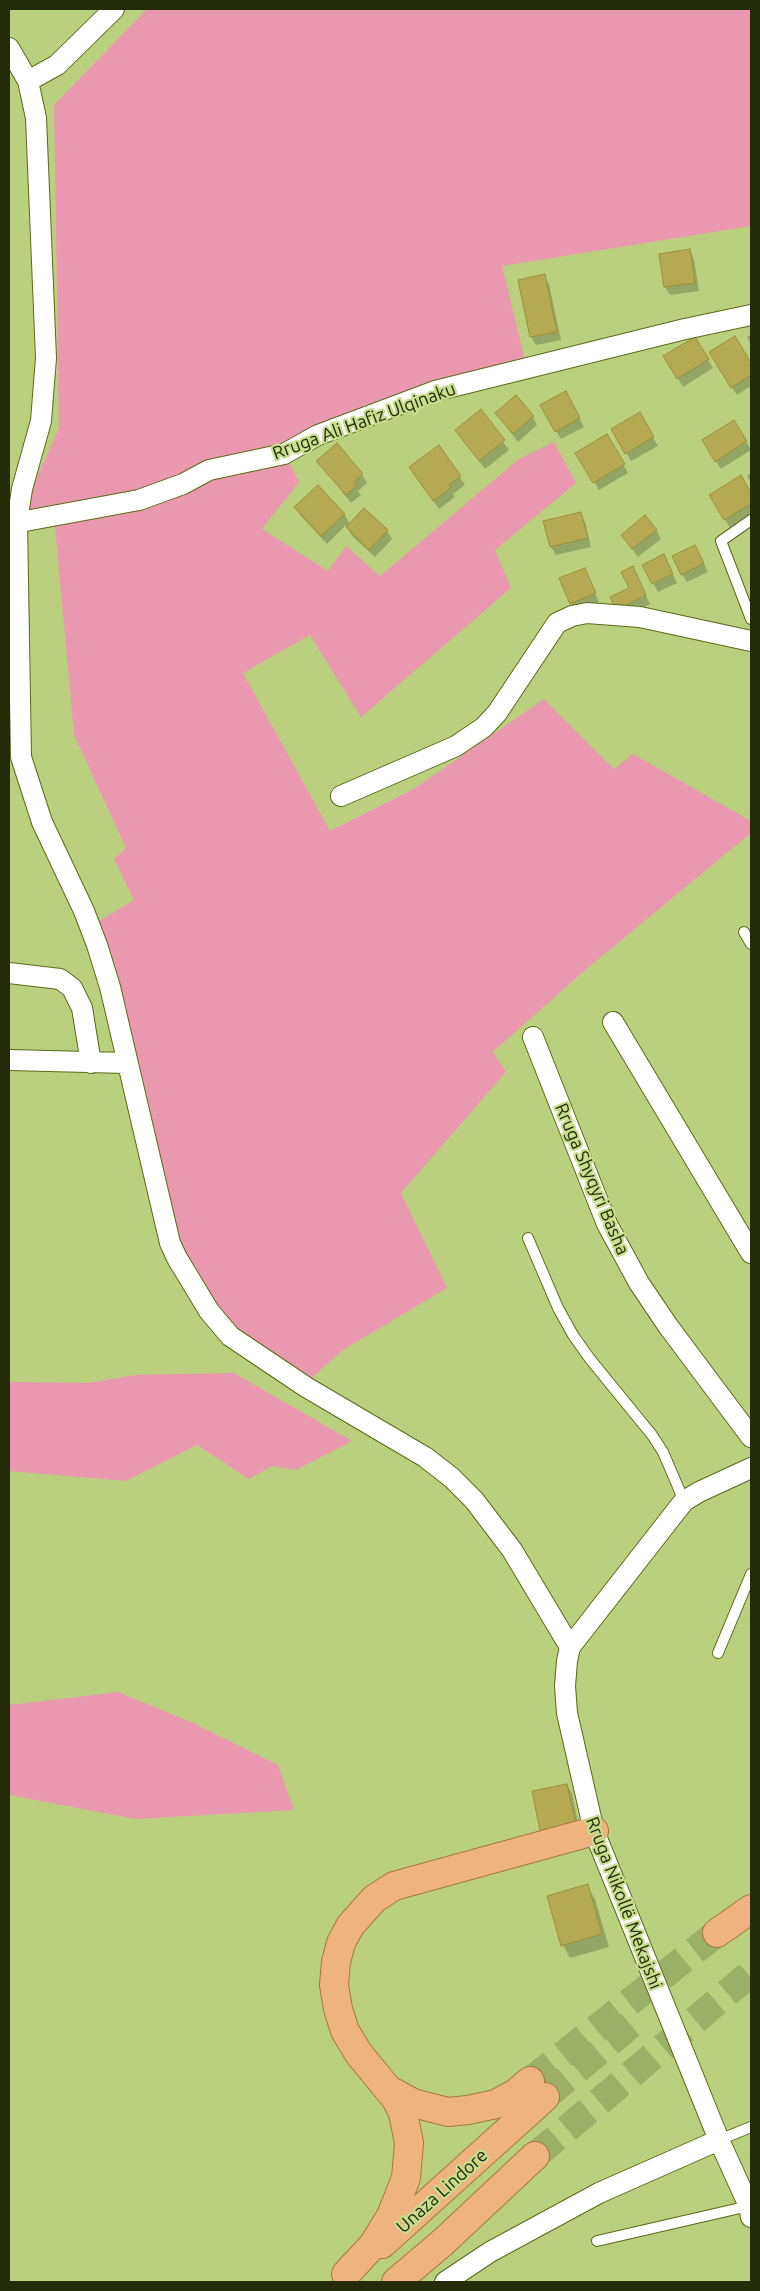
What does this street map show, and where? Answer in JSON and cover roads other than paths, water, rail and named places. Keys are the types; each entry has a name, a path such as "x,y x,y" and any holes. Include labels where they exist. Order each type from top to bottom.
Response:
{"highway":[{"path":"342,2278 373,2245 391,2216 406,2178 409,2143 403,2113 392,2091 359,2054 345,2031 338,2009 334,1985 336,1962 341,1944 350,1926 374,1899 394,1886 594,1831"},
{"path":"751,1909 721,1938 751,1923"},
{"name":"Unaza Lindore","path":"342,2278 407,2223 538,2089 516,2093 496,2104 448,2112 413,2103 392,2091"},
{"name":"Unaza Lindore","path":"396,2282 539,2162"}],"street":[{"path":"28,81 57,65 114,9"},
{"path":"9,48 28,81 36,118 46,358 41,421 13,523 22,757 42,822 91,926 110,987 170,1243 176,1258 218,1324 245,1348 425,1458 452,1478 474,1500 507,1543 570,1647"},
{"name":"Rruga Ali Hafiz Ulqinaku","path":"13,523 139,500 183,484 209,470 284,454 318,435 435,390 685,329 751,315"},
{"path":"341,796 456,746 478,732 497,713 557,623 572,616 587,613 640,617 751,641"},
{"path":"9,973 60,979 72,988 82,1008 91,1062"},
{"path":"613,1022 751,1253"},
{"name":"Rruga Shyqyri Basha","path":"533,1036 607,1224 635,1275 668,1326 751,1437"},
{"path":"9,1060 127,1064"},
{"name":"Rruga Nikollë Mekajshi","path":"750,2212 718,2140 594,1831 567,1713 565,1686 570,1647 684,1501 751,1468"},
{"path":"446,2282 490,2252 598,2193 718,2140"}],"lane":[{"path":"751,520 721,541 751,619"},
{"path":"744,932 751,944"},
{"path":"528,1238 558,1308 573,1335 590,1359 652,1434 663,1452 684,1501"},
{"path":"718,1653 751,1574"},
{"path":"718,2140 751,2127"},
{"path":"597,2241 750,2212"}],"tunnel":[{"path":"530,2081 717,1933"},
{"path":"535,2156 751,1973"},
{"path":"545,2097 641,2016"}]}
